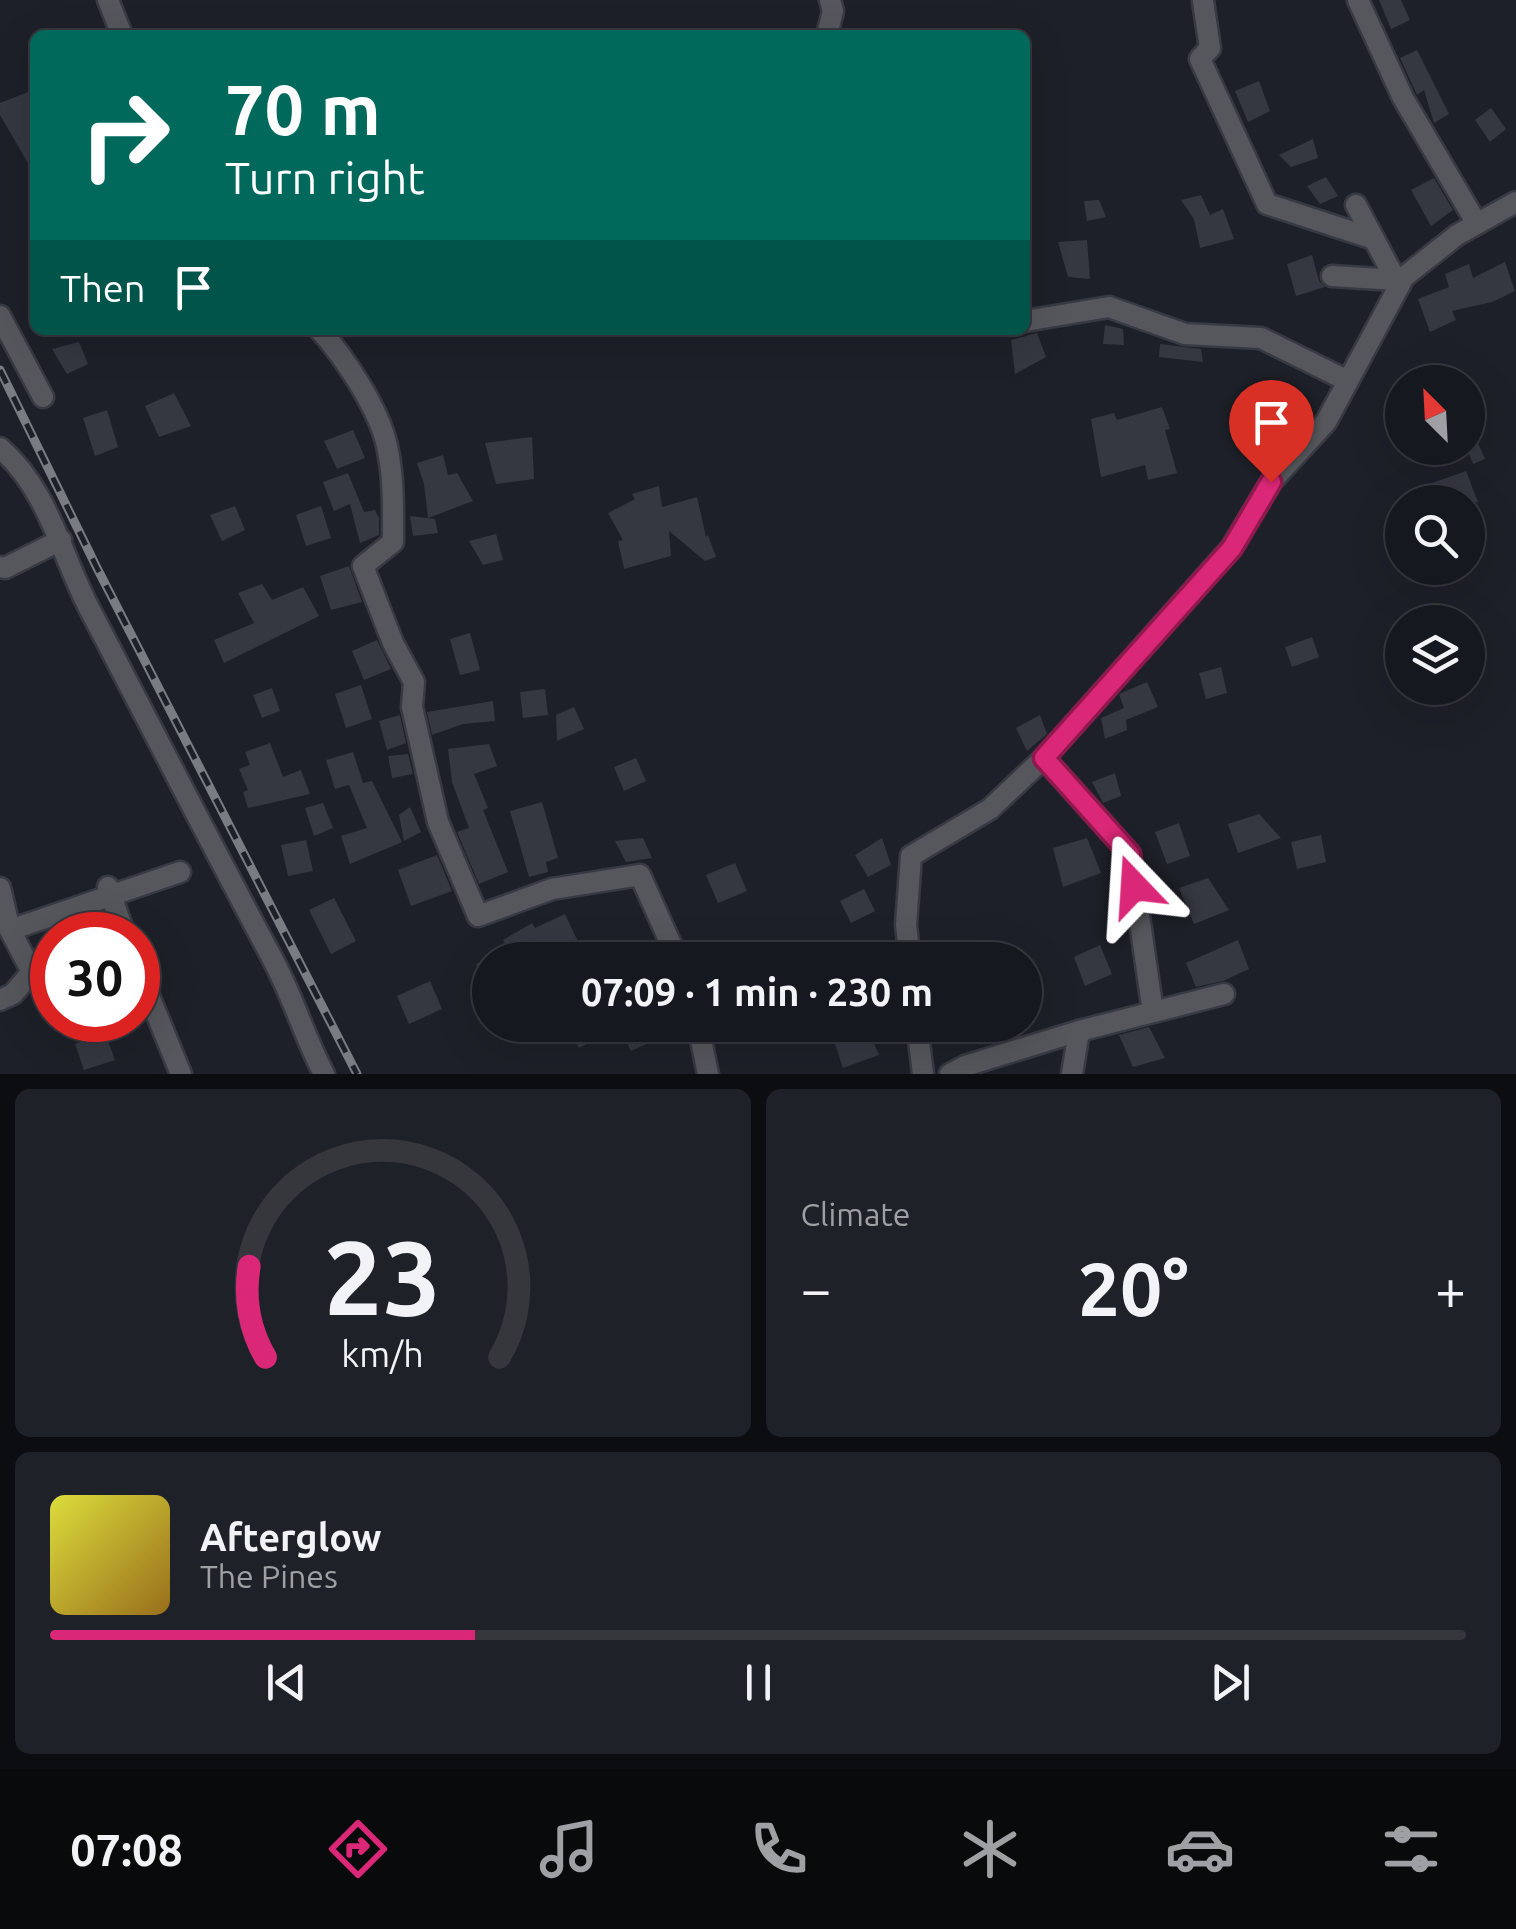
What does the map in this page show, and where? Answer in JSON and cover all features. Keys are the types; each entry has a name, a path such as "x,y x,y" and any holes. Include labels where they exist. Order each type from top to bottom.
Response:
{"street":[{"path":"108,0 120,30"},
{"path":"828,30 833,10 830,0"},
{"path":"1358,0 1403,98 1477,224"},
{"path":"1203,1 1210,48 1200,59 1267,204 1374,240"},
{"path":"908,942 912,856 990,810 1044,758 1232,548 1271,482 1326,422 1398,283 1457,235 1516,202"},
{"path":"1356,205 1398,283"},
{"path":"1332,276 1398,283"},
{"path":"1030,320 1109,307 1185,334 1261,338 1348,381"},
{"path":"0,316 43,397"},
{"path":"324,335 338,350 387,443 393,542 363,566 393,643 414,682 412,707 438,822 478,916 552,889 640,875 670,942"},
{"path":"0,448 18,464 62,540 84,598 270,954 324,1074"},
{"path":"0,566 5,568 62,540"},
{"path":"1044,758 1130,854 1153,1012"},
{"path":"10,930 110,892 180,872"},
{"path":"0,888 10,930 32,972 13,994 0,1000"},
{"path":"110,892 117,912"},
{"path":"950,1074 1080,1031 1224,994"},
{"path":"160,1022 181,1074"},
{"path":"1072,1074 1080,1031"},
{"path":"701,1042 708,1074"},
{"path":"920,1042 923,1074"}],"building":[{"path":"1379,0 1401,0 1410,20 1391,29"},
{"path":"1417,50 1449,114 1434,123 1424,90 1417,95 1400,58"},
{"path":"1259,81 1270,111 1248,122 1235,91"},
{"path":"30,91 30,166 0,115 0,103"},
{"path":"1491,108 1506,129 1490,142 1475,120"},
{"path":"1313,139 1318,158 1291,167 1279,155"},
{"path":"1326,177 1338,196 1320,204 1307,186"},
{"path":"1434,178 1453,210 1431,226 1411,190"},
{"path":"1201,195 1210,215 1223,209 1234,239 1200,248 1194,219 1181,200"},
{"path":"1099,200 1106,217 1087,221 1084,201"},
{"path":"1087,240 1090,279 1068,277 1058,242"},
{"path":"1312,255 1319,281 1325,287 1296,296 1287,264"},
{"path":"1505,262 1515,291 1492,302 1452,311 1456,320 1430,332 1418,299 1449,287 1445,274 1469,264 1473,278"},
{"path":"1105,325 1123,329 1124,345 1103,344"},
{"path":"1037,333 1046,357 1015,374 1011,340"},
{"path":"79,342 88,364 67,374 52,349"},
{"path":"1160,344 1201,349 1203,362 1159,357"},
{"path":"174,393 191,426 159,437 145,406"},
{"path":"1162,407 1177,473 1148,480 1145,465 1101,477 1091,419 1114,413 1117,420"},
{"path":"107,410 118,447 95,456 83,418"},
{"path":"353,430 365,458 337,469 324,441"},
{"path":"532,437 534,479 496,484 485,443"},
{"path":"443,455 448,475 457,473 473,501 428,518 417,463"},
{"path":"1466,471 1471,485 1427,485"},
{"path":"348,473 364,512 375,510 379,518 379,535 360,543 350,504 334,511 323,482"},
{"path":"659,486 662,507 697,497 706,537 716,557 705,561 669,531 671,556 624,569 618,541 623,540 608,513 635,499 632,494"},
{"path":"235,506 245,530 222,541 210,515"},
{"path":"321,506 331,538 306,546 296,515"},
{"path":"410,516 435,519 438,533 413,536"},
{"path":"496,534 503,560 483,565 469,541"},
{"path":"349,566 362,602 331,610 320,576"},
{"path":"262,584 272,600 303,587 319,616 224,663 214,640 254,623 238,593"},
{"path":"470,633 480,670 460,675 450,639"},
{"path":"1312,637 1319,657 1292,667 1285,647"},
{"path":"377,640 391,669 364,680 352,651"},
{"path":"1221,667 1227,693 1206,699 1199,673"},
{"path":"1147,682 1158,707 1126,720 1127,730 1105,739 1101,718 1124,708 1119,694"},
{"path":"361,685 372,719 346,728 335,694"},
{"path":"272,688 280,711 262,718 253,695"},
{"path":"545,689 548,715 523,718 520,692"},
{"path":"493,701 495,721 463,724 432,735 427,712"},
{"path":"574,707 584,729 557,741 556,715"},
{"path":"400,715 406,743 387,750 379,721"},
{"path":"1040,715 1047,734 1027,751 1016,728"},
{"path":"270,743 283,777 301,770 310,794 248,808 243,792 248,790 239,769 250,765 245,752"},
{"path":"489,744 497,766 474,774 488,808 483,810 508,872 479,884 457,832 469,828 452,782 448,749"},
{"path":"353,752 363,783 372,781 402,842 350,864 341,836 367,828 349,785 335,789 326,760"},
{"path":"408,754 413,774 392,778 388,756"},
{"path":"636,758 646,781 624,791 614,767"},
{"path":"1115,773 1121,796 1103,803 1092,782"},
{"path":"542,802 558,858 546,862 548,872 529,877 510,811"},
{"path":"323,803 333,828 314,836 305,808"},
{"path":"410,807 421,832 404,841 399,815"},
{"path":"1259,814 1281,838 1238,853 1228,824"},
{"path":"1179,823 1190,856 1167,864 1155,832"},
{"path":"1321,835 1326,862 1297,869 1291,842"},
{"path":"643,838 652,858 626,862 615,841"},
{"path":"882,838 891,865 868,877 855,855"},
{"path":"1087,838 1101,873 1063,887 1053,848"},
{"path":"306,840 313,871 288,876 281,845"},
{"path":"437,855 452,891 411,906 398,870"},
{"path":"735,863 747,891 718,903 706,875"},
{"path":"1208,878 1229,910 1194,924 1179,888"},
{"path":"864,889 875,911 851,923 840,901"},
{"path":"334,898 356,941 331,954 309,910"},
{"path":"565,914 578,942 503,940 532,923 535,928"},
{"path":"1238,940 1249,969 1223,981 1196,987 1186,963"},
{"path":"1100,945 1112,974 1085,986 1074,957"},
{"path":"430,981 442,1009 409,1024 397,996"},
{"path":"1149,1027 1165,1058 1133,1067 1119,1035"},
{"path":"108,1042 115,1060 84,1070 75,1044"},
{"path":"626,1042 651,1042 631,1051"},
{"path":"835,1042 873,1042 879,1055 843,1068"}],"railway":[{"path":"0,370 97,568 357,1074"}],"route":[{"path":"1134,886 1130,854 1044,758 1232,548 1271,482"}]}
